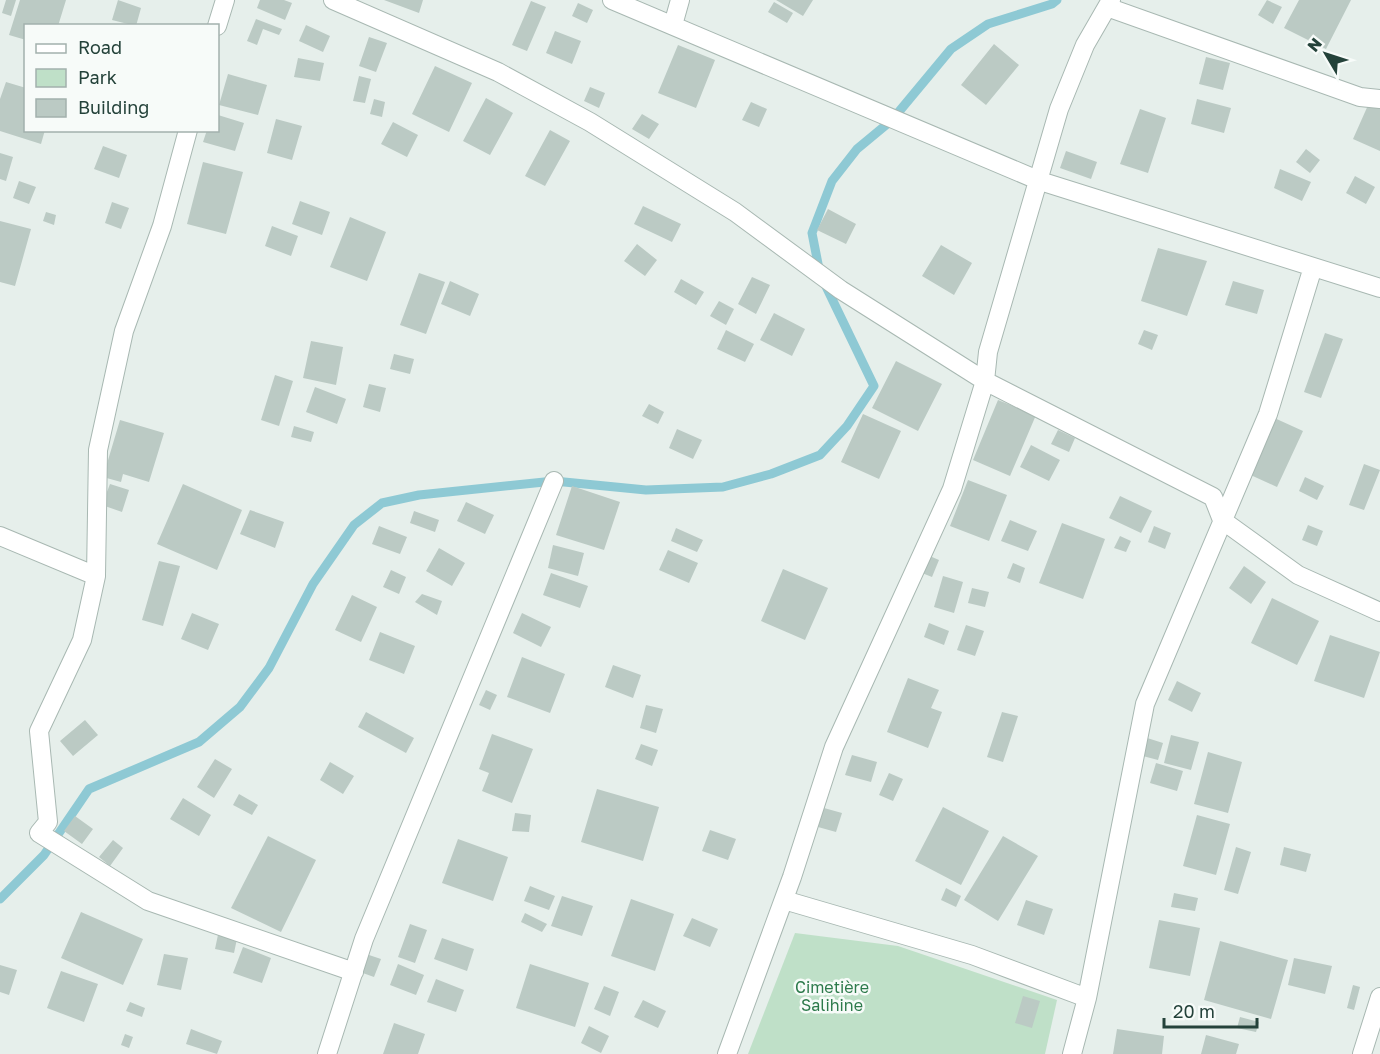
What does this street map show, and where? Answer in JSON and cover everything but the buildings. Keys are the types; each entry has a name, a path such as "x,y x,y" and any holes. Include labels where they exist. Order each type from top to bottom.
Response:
{"street":[{"path":"218,24 225,0"},
{"path":"333,0 498,72 590,122 735,212 841,290 985,381 1213,497 1222,519 1298,575 1380,612"},
{"path":"612,0 1040,181 1380,288"},
{"path":"673,25 680,0"},
{"path":"727,1054 784,900 834,747 952,489 985,381 988,352 1040,181 1059,109 1085,45 1109,3 1360,97 1380,99"},
{"path":"187,132 162,226 124,331 98,450 96,576 82,640 39,731 48,822 39,833 148,902 354,972"},
{"path":"1072,1054 1088,998 1145,704 1268,414 1313,267"},
{"path":"327,1054 364,939 554,481"},
{"path":"0,536 96,576"},
{"path":"784,900 972,955 1088,998"},
{"path":"1362,1054 1380,997"}],"green space":[{"name":"Cimetière Salihine","path":"795,933 898,946 1057,1000 1045,1054 748,1054"}],"waterway":[{"path":"0,899 44,855 89,789 199,742 240,707 269,668 313,584 354,525 382,503 419,495 554,481 646,490 723,487 771,474 820,455 847,426 874,386 820,274 812,233 832,181 857,149 892,120 951,49 988,24 1052,4 1057,0"}]}
